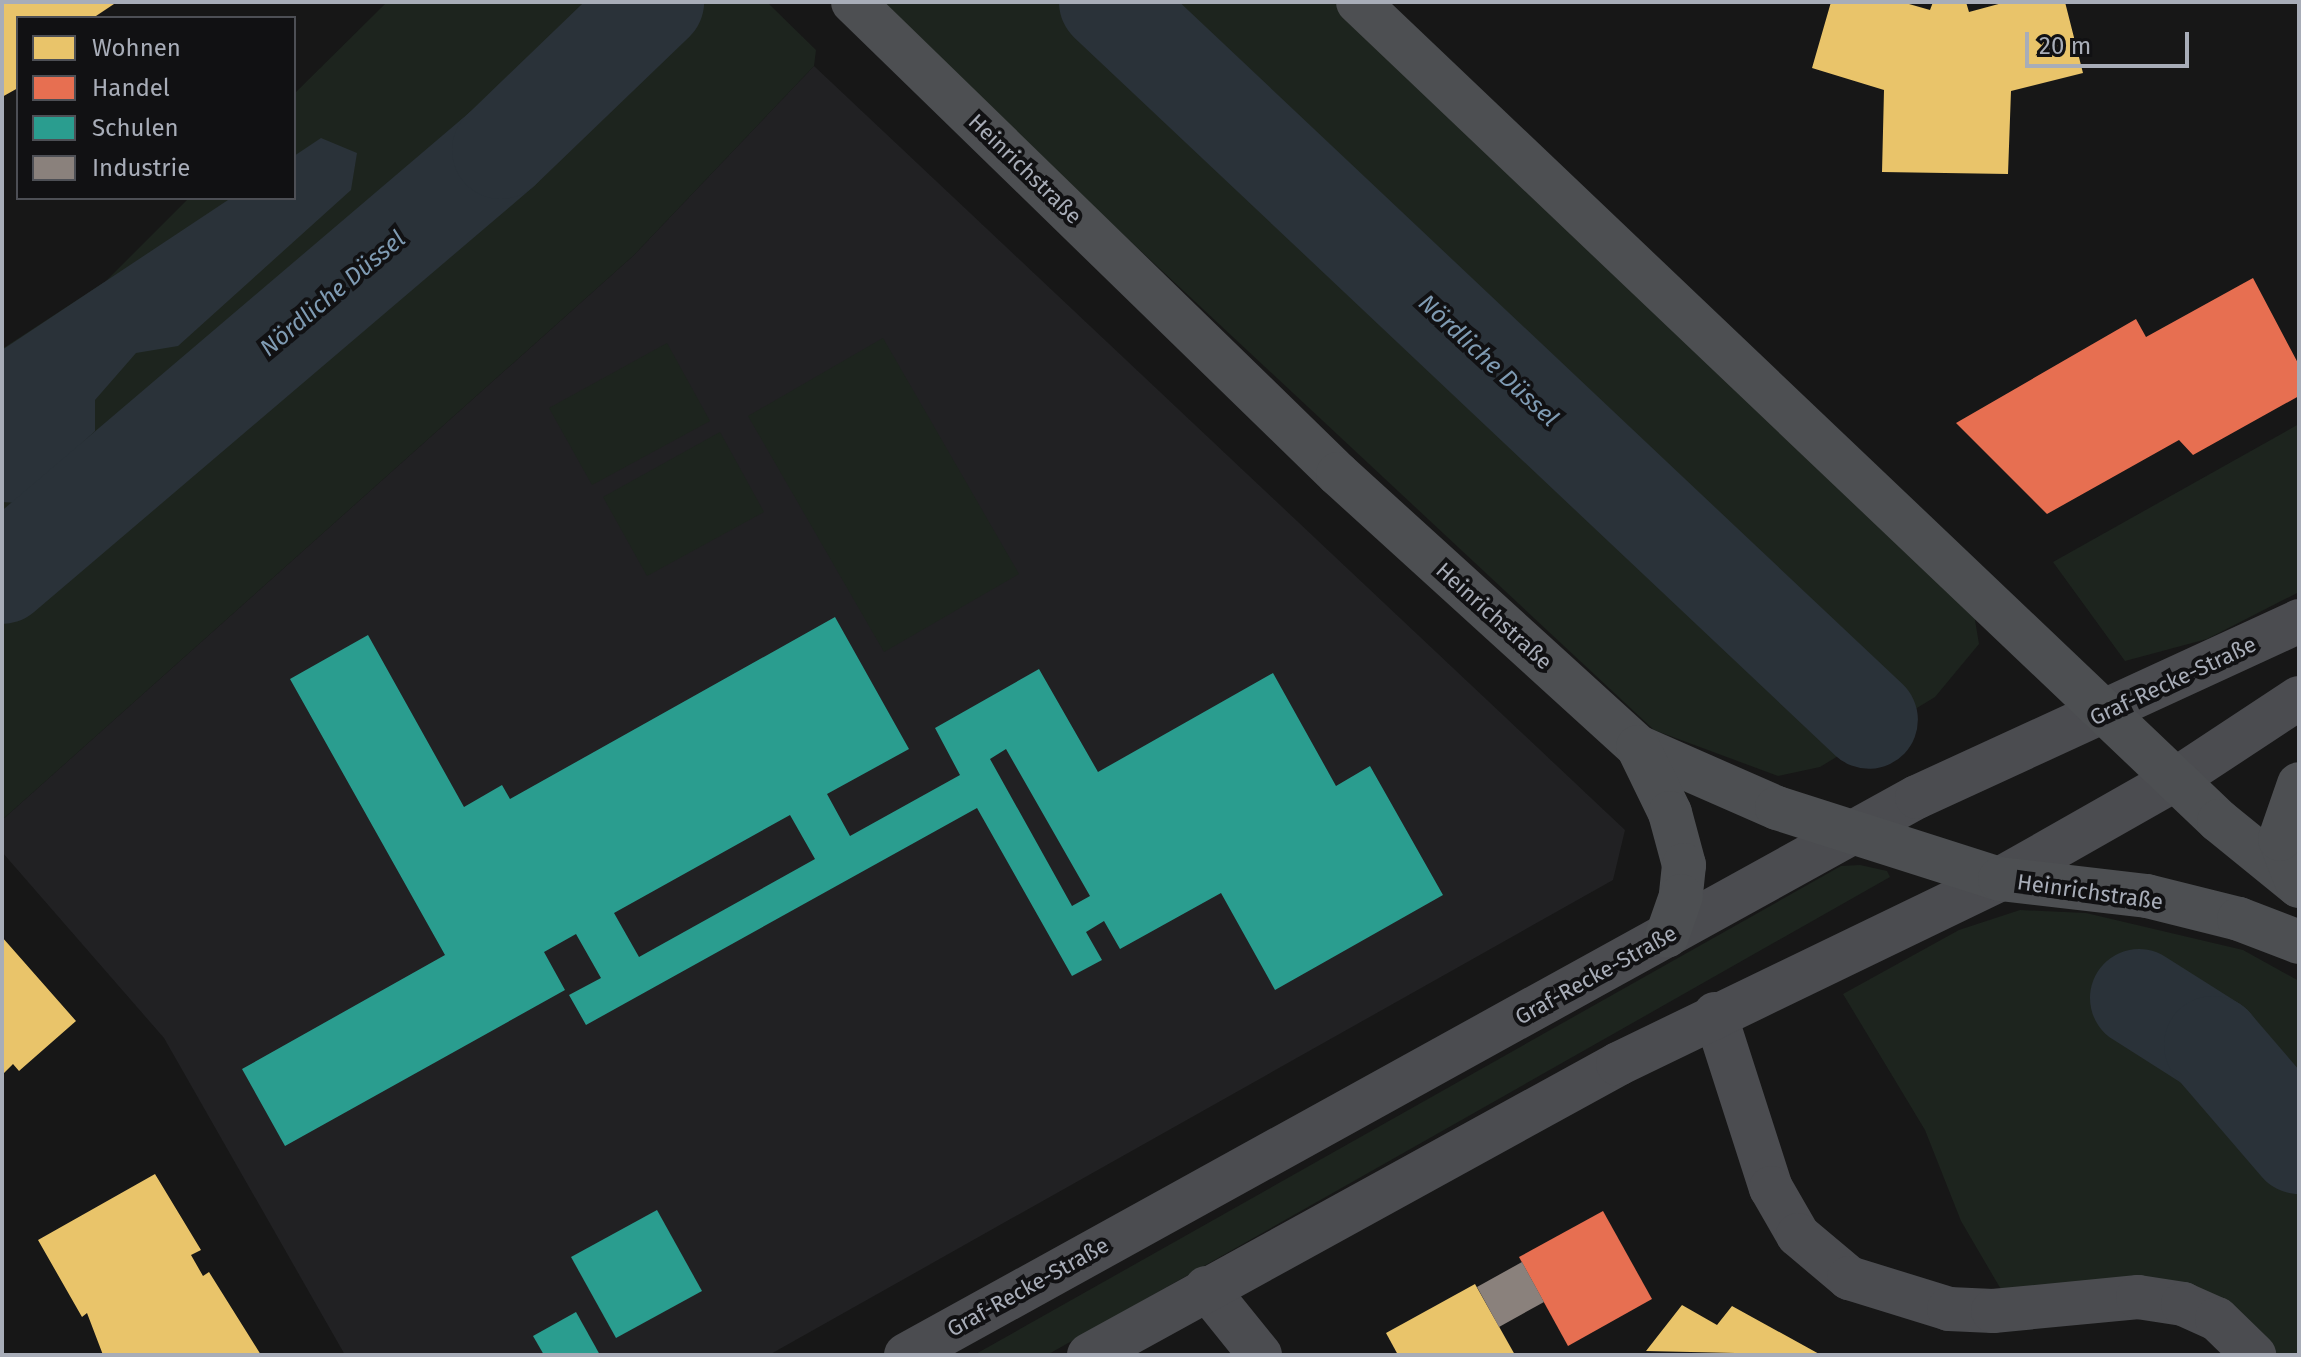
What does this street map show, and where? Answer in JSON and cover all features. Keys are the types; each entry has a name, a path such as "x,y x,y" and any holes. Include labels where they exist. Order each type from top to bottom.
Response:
{"main road":[{"name":"Heinrichstraße","path":"853,2 1338,474 1638,747 1777,808 1849,834 2000,879 2147,896 2239,919 2299,942"},
{"path":"1358,2 2105,713 2298,885"},
{"path":"1638,747 1679,837 1684,865 1681,896 1667,936"},
{"path":"2298,885 2280,839 2299,784"}],"street":[{"name":"Graf-Recke-Straße","path":"906,1355 1917,797 2299,621"},
{"path":"1089,1355 1206,1288 1715,1014 2000,879 2176,779 2299,698"},
{"path":"1715,1014 1771,1188 1798,1235 1849,1278 1949,1309 1993,1311 2138,1297 2183,1304 2217,1319 2254,1355"},
{"path":"1206,1288 1260,1355"}],"shaded area":[{"path":"387,2 767,2 816,50 814,66 634,255 2,820 2,349 106,281 187,200 296,200 296,92"},
{"path":"874,2 1339,2 1972,602 1979,644 1935,697 1820,767 1778,776 1654,730"},
{"path":"814,66 1625,830 1613,880 769,1355 345,1355 164,1038 2,852 2,820 634,255"},
{"path":"321,138 357,153 351,190 178,346 136,353 95,400 95,431 18,503 2,502 2,350 228,200 296,200 296,155"},
{"path":"883,338 1019,574 884,652 748,416"},
{"path":"667,343 710,421 592,485 549,408"},
{"path":"2299,424 2299,592 2207,639 2125,661 2053,562"},
{"path":"720,432 764,512 647,576 603,497"},
{"path":"1860,865 1887,871 1890,877 1047,1355 974,1355 1841,866"},
{"path":"2020,910 2086,913 2243,950 2299,981 2299,1355 2277,1355 2233,1315 2010,1301 1999,1286 1961,1221 1925,1130 1843,994 1959,930"}],"building: Wohnen":[{"path":"2,2 117,2 96,16 16,16 16,89 2,97"},
{"path":"1831,2 1902,2 1930,10 1933,2 1966,2 1969,12 2006,2 2065,2 2083,73 2011,91 2008,174 1882,172 1884,90 1812,68"},
{"path":"2,937 76,1021 19,1071 13,1064 2,1075"},
{"path":"155,1174 201,1250 191,1255 203,1276 209,1272 261,1355 103,1355 87,1313 82,1317 38,1240"},
{"path":"1475,1284 1515,1355 1398,1355 1386,1333"},
{"path":"1682,1305 1717,1325 1732,1306 1821,1355 1646,1351"}],"building: Handel":[{"path":"2253,278 2299,365 2299,396 2193,455 2179,440 2047,514 1956,423 2136,319 2146,337"},
{"path":"1603,1211 1652,1299 1568,1346 1519,1257"}],"building: Schulen":[{"path":"835,617 909,749 827,794 850,836 960,775 935,728 1039,669 1098,772 1273,673 1336,786 1370,766 1443,895 1275,990 1221,893 1120,949 1104,921 1086,932 1102,960 1072,976 977,808 586,1025 569,995 601,978 576,934 544,952 565,990 285,1146 242,1069 445,955 290,679 368,635 464,807 502,785 510,799","holes":["1006,749 1090,896 1072,906 990,759","790,815 815,859 639,957 614,913"]},
{"path":"657,1210 702,1291 616,1338 571,1257"},
{"path":"576,1312 600,1355 544,1355 533,1336"}],"building: Industrie":[{"path":"1522,1262 1544,1302 1499,1327 1477,1287"}],"waterway":[{"name":"Nördliche Düssel","path":"2,575 501,150 655,2"},
{"name":"Nördliche Düssel","path":"1108,2 1869,720"},
{"name":"Nördliche Düssel","path":"2139,998 2213,1045 2299,1145"}]}
